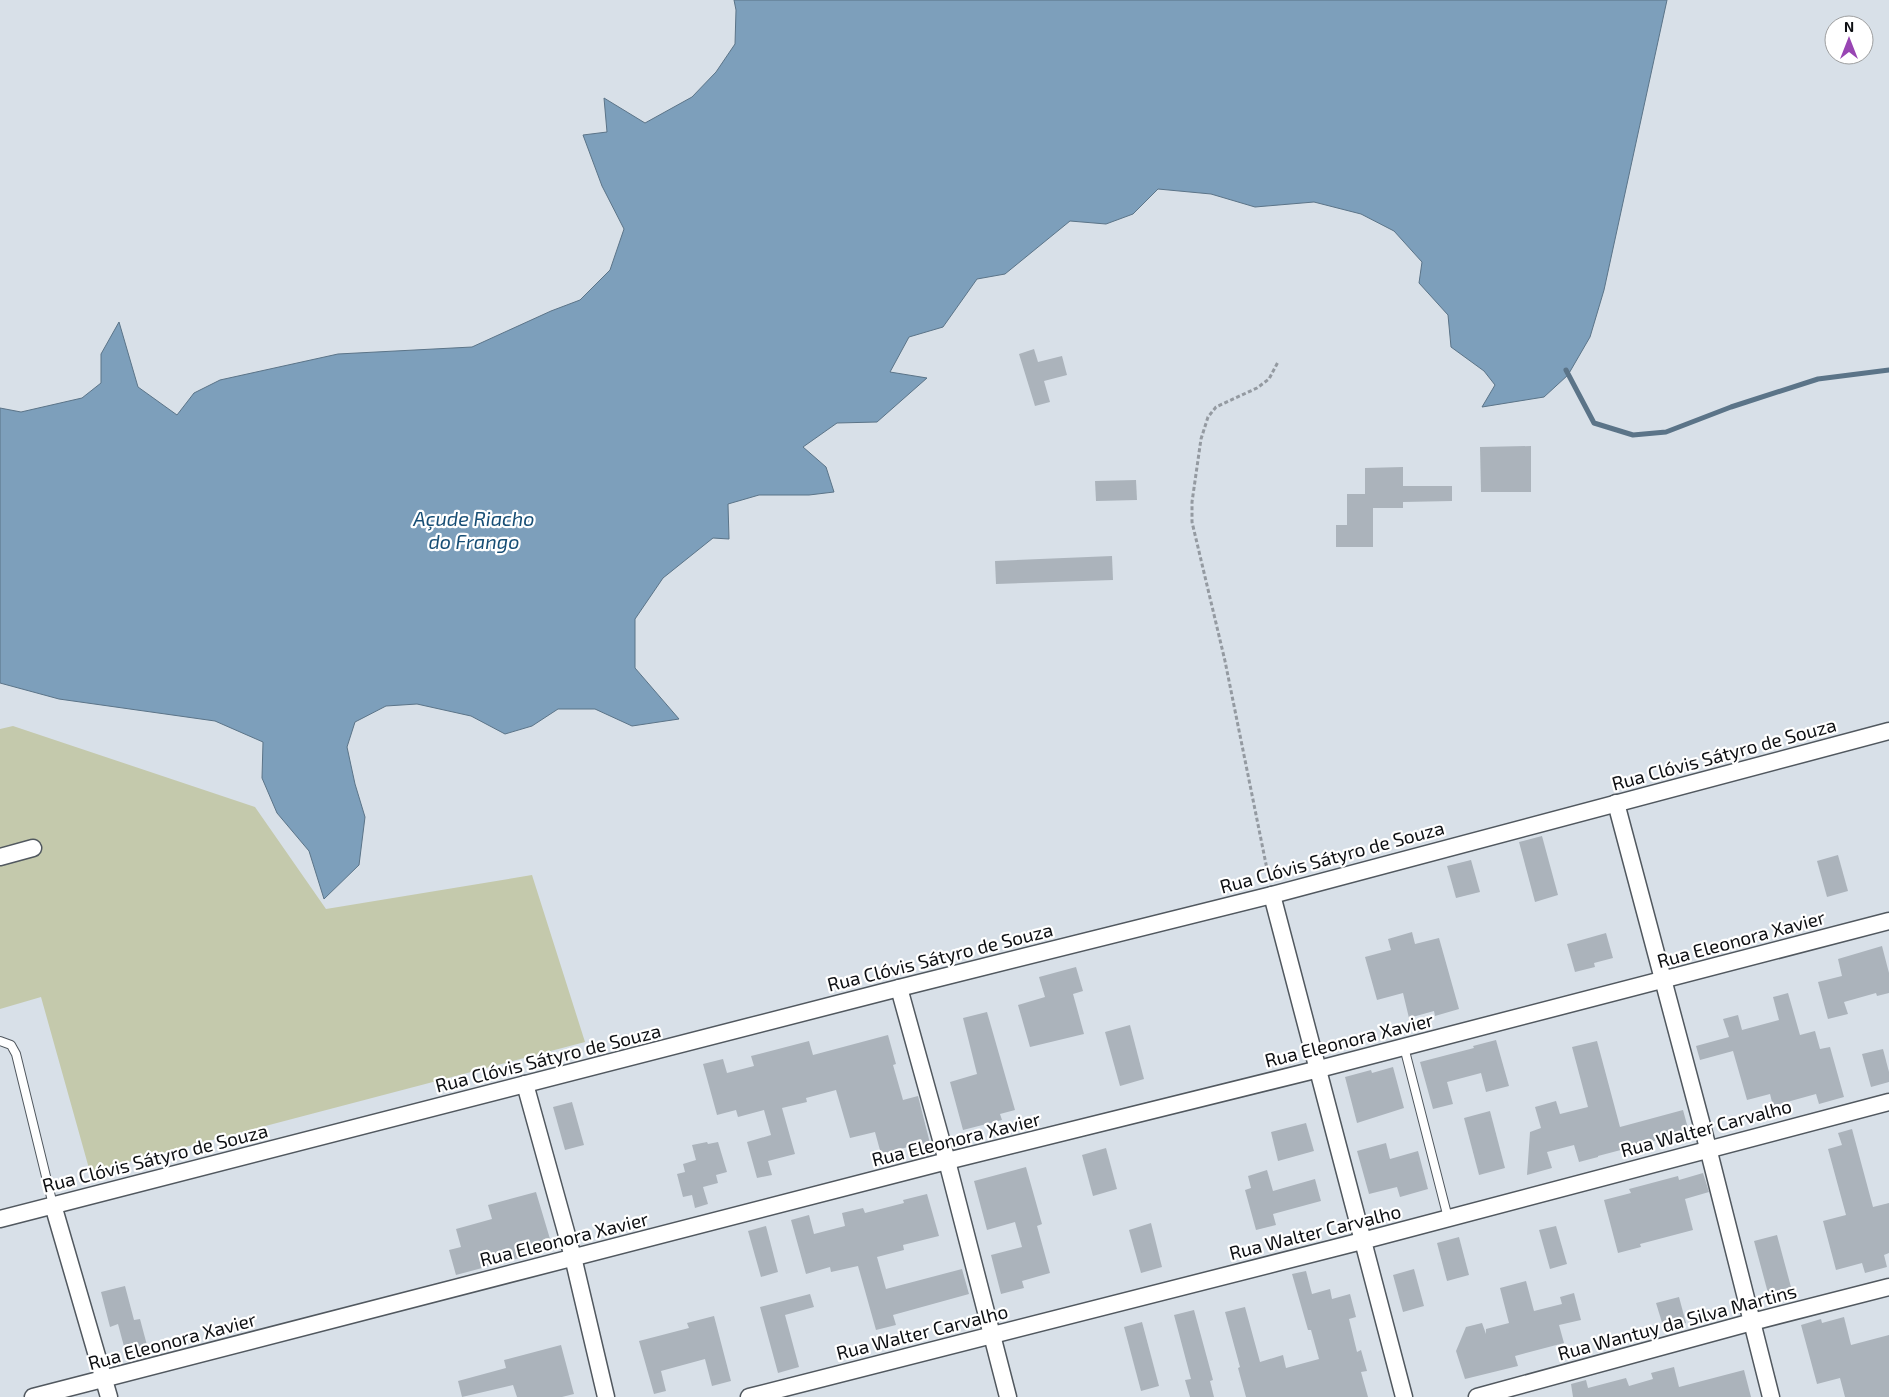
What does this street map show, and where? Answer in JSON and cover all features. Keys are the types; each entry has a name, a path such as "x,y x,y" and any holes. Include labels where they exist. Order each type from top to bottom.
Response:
{"street":[{"name":"Rua Clóvis Sátyro de Souza","path":"0,1219 899,988 1272,895 1889,731"},
{"path":"1616,803 1664,979 1772,1397"},
{"path":"0,856 33,848"},
{"path":"1272,895 1404,1397"},
{"name":"Rua Eleonora Xavier","path":"33,1397 947,1161 1319,1069 1889,921"},
{"path":"899,988 947,1161 990,1335 1008,1397"},
{"path":"525,1084 573,1257 606,1397"},
{"name":"Rua Walter Carvalho","path":"749,1397 1362,1241 1708,1148 1889,1102"},
{"path":"53,1205 109,1397"},
{"name":"Rua Wantuy da Silva Martins","path":"1476,1397 1889,1287"}],"lane":[{"path":"0,1041 11,1045 16,1054 53,1205"},
{"path":"1404,1047 1448,1218"}],"path":[{"path":"1272,895 1225,662 1192,522 1192,502 1201,439 1208,417 1216,407 1257,388 1269,379 1278,362"}],"green space":[{"path":"13,726 255,807 326,909 532,875 585,1042 90,1172 41,997 0,1009 0,729"}],"water":[{"name":"Açude Riacho do Frango","path":"734,0 1667,0 1604,290 1590,337 1568,375 1544,397 1482,407 1495,385 1484,371 1451,347 1448,315 1419,283 1422,262 1394,231 1361,214 1314,202 1255,207 1211,194 1158,189 1133,214 1106,224 1070,221 1005,274 977,279 943,327 909,337 890,372 927,378 877,422 837,423 803,447 826,467 834,492 809,495 759,495 728,504 729,539 713,538 663,578 635,619 635,668 679,719 632,726 595,709 558,709 532,726 505,734 471,716 417,704 386,706 355,722 347,747 365,817 359,865 324,899 309,851 277,813 262,778 263,742 215,721 59,699 0,683 0,408 21,412 82,398 101,383 101,354 119,322 138,387 177,415 194,393 220,380 338,354 472,347 580,300 610,270 624,229 602,186 583,135 607,132 604,98 645,123 692,97 716,72 735,44 736,10"}],"building":[{"path":"1034,349 1038,362 1062,356 1067,375 1044,381 1050,402 1035,406 1019,354"},
{"path":"1531,446 1531,492 1481,492 1480,447"},
{"path":"1403,467 1403,486 1452,486 1452,501 1403,502 1403,508 1373,508 1373,547 1336,547 1336,525 1347,525 1347,494 1365,494 1365,468"},
{"path":"1136,480 1137,500 1096,501 1095,481"},
{"path":"1112,556 1113,580 996,584 995,561"},
{"path":"1542,836 1558,895 1535,902 1519,842"},
{"path":"1838,855 1848,891 1827,897 1817,861"},
{"path":"1471,860 1480,892 1456,898 1447,866"},
{"path":"1412,932 1415,944 1439,938 1459,1009 1435,1016 1434,1011 1409,1018 1403,993 1377,1000 1365,957 1391,950 1388,939"},
{"path":"1606,933 1613,958 1594,963 1595,967 1575,972 1567,944"},
{"path":"1882,946 1889,973 1889,993 1877,996 1876,993 1844,1002 1848,1014 1828,1019 1818,982 1842,976 1838,959"},
{"path":"1076,967 1083,991 1073,994 1084,1034 1030,1047 1018,1005 1045,997 1039,977"},
{"path":"1788,993 1800,1035 1815,1031 1820,1049 1830,1047 1844,1097 1819,1104 1816,1094 1773,1106 1770,1094 1747,1100 1733,1051 1700,1060 1696,1046 1729,1037 1723,1019 1738,1015 1742,1030 1779,1020 1773,997"},
{"path":"987,1012 1015,1110 1000,1114 1002,1120 963,1130 950,1082 977,1074 963,1018"},
{"path":"1130,1025 1144,1079 1120,1086 1105,1032"},
{"path":"888,1035 896,1064 893,1065 903,1100 918,1096 932,1151 910,1157 908,1147 881,1154 875,1132 850,1138 836,1090 806,1098 807,1102 782,1108 795,1154 768,1161 772,1175 757,1178 747,1142 771,1135 764,1110 738,1117 736,1110 717,1115 703,1064 723,1059 727,1073 754,1066 751,1056 809,1041 813,1055"},
{"path":"1496,1040 1509,1086 1486,1092 1481,1073 1447,1082 1453,1104 1433,1109 1420,1062 1474,1048 1473,1046"},
{"path":"1597,1041 1620,1127 1683,1110 1689,1132 1579,1162 1574,1145 1547,1152 1552,1168 1527,1175 1530,1132 1541,1128 1535,1107 1556,1101 1560,1114 1588,1107 1572,1047"},
{"path":"1883,1049 1889,1072 1889,1082 1871,1087 1862,1054"},
{"path":"1393,1067 1404,1108 1357,1123 1345,1077 1371,1070 1372,1073"},
{"path":"572,1102 584,1145 565,1150 553,1107"},
{"path":"1490,1111 1505,1168 1479,1175 1464,1118"},
{"path":"1306,1123 1314,1151 1278,1161 1271,1132"},
{"path":"1852,1129 1873,1207 1889,1203 1889,1253 1884,1255 1887,1267 1865,1273 1862,1263 1836,1270 1823,1221 1846,1215 1828,1149 1842,1145 1838,1133"},
{"path":"707,1142 708,1144 718,1142 727,1172 716,1175 718,1183 703,1187 708,1204 695,1208 692,1195 683,1197 677,1174 685,1172 683,1164 696,1160 692,1145"},
{"path":"1386,1143 1390,1159 1418,1151 1428,1189 1400,1197 1397,1187 1369,1194 1357,1151"},
{"path":"1106,1148 1117,1189 1093,1196 1082,1155"},
{"path":"1026,1167 1042,1224 1037,1226 1050,1273 1022,1281 1024,1288 1001,1294 991,1255 1022,1247 1015,1222 987,1230 974,1181"},
{"path":"1267,1170 1273,1191 1315,1179 1321,1201 1273,1214 1276,1225 1256,1230 1245,1190 1251,1188 1248,1176"},
{"path":"1703,1173 1709,1192 1685,1199 1693,1230 1640,1244 1641,1247 1618,1253 1604,1200 1631,1193 1629,1189 1678,1176 1679,1180"},
{"path":"536,1192 553,1249 456,1275 449,1250 461,1247 456,1229 492,1219 488,1205"},
{"path":"927,1194 939,1236 903,1245 904,1250 877,1257 886,1289 962,1269 969,1294 893,1315 896,1325 876,1330 858,1266 831,1272 830,1267 806,1274 791,1220 809,1215 814,1234 845,1226 842,1213 863,1208 865,1213 904,1203 903,1200"},
{"path":"1151,1223 1162,1267 1141,1273 1129,1230"},
{"path":"766,1226 778,1272 761,1277 748,1231"},
{"path":"1556,1226 1567,1264 1550,1269 1539,1230"},
{"path":"1777,1235 1791,1287 1768,1293 1754,1241"},
{"path":"1459,1237 1469,1275 1447,1281 1437,1243"},
{"path":"1414,1269 1424,1306 1403,1312 1393,1275"},
{"path":"1306,1271 1312,1294 1330,1289 1332,1299 1350,1294 1356,1317 1349,1319 1357,1352 1361,1350 1367,1371 1361,1372 1368,1397 1246,1397 1225,1312 1245,1307 1260,1362 1283,1355 1286,1368 1319,1359 1311,1330 1308,1330 1292,1274"},
{"path":"1526,1281 1534,1311 1562,1304 1560,1297 1574,1293 1581,1320 1559,1325 1564,1343 1515,1356 1518,1366 1465,1379 1456,1351 1466,1327 1482,1323 1486,1334 1486,1329 1509,1323 1500,1288"},
{"path":"125,1286 134,1320 140,1319 148,1349 126,1354 118,1324 110,1327 101,1292"},
{"path":"810,1294 814,1307 785,1315 799,1367 778,1373 760,1307"},
{"path":"1679,1297 1686,1323 1664,1329 1656,1303"},
{"path":"1194,1310 1213,1380 1210,1381 1214,1397 1190,1397 1185,1380 1191,1379 1174,1315"},
{"path":"714,1316 731,1381 712,1386 705,1359 661,1371 666,1391 654,1394 639,1341 689,1328 687,1323"},
{"path":"1844,1317 1851,1345 1889,1335 1889,1397 1845,1397 1840,1378 1817,1384 1801,1325 1821,1319 1822,1323"},
{"path":"1142,1322 1159,1386 1141,1391 1124,1327"},
{"path":"561,1345 574,1394 562,1397 517,1397 513,1385 462,1397 458,1381 506,1368 504,1360"},
{"path":"1674,1367 1679,1387 1744,1370 1751,1397 1573,1397 1571,1384 1586,1380 1588,1388 1626,1378 1629,1386 1653,1379 1651,1373"}],"waterway":[{"path":"1566,370 1594,423 1633,435 1666,432 1731,407 1818,379 1889,370"}]}
